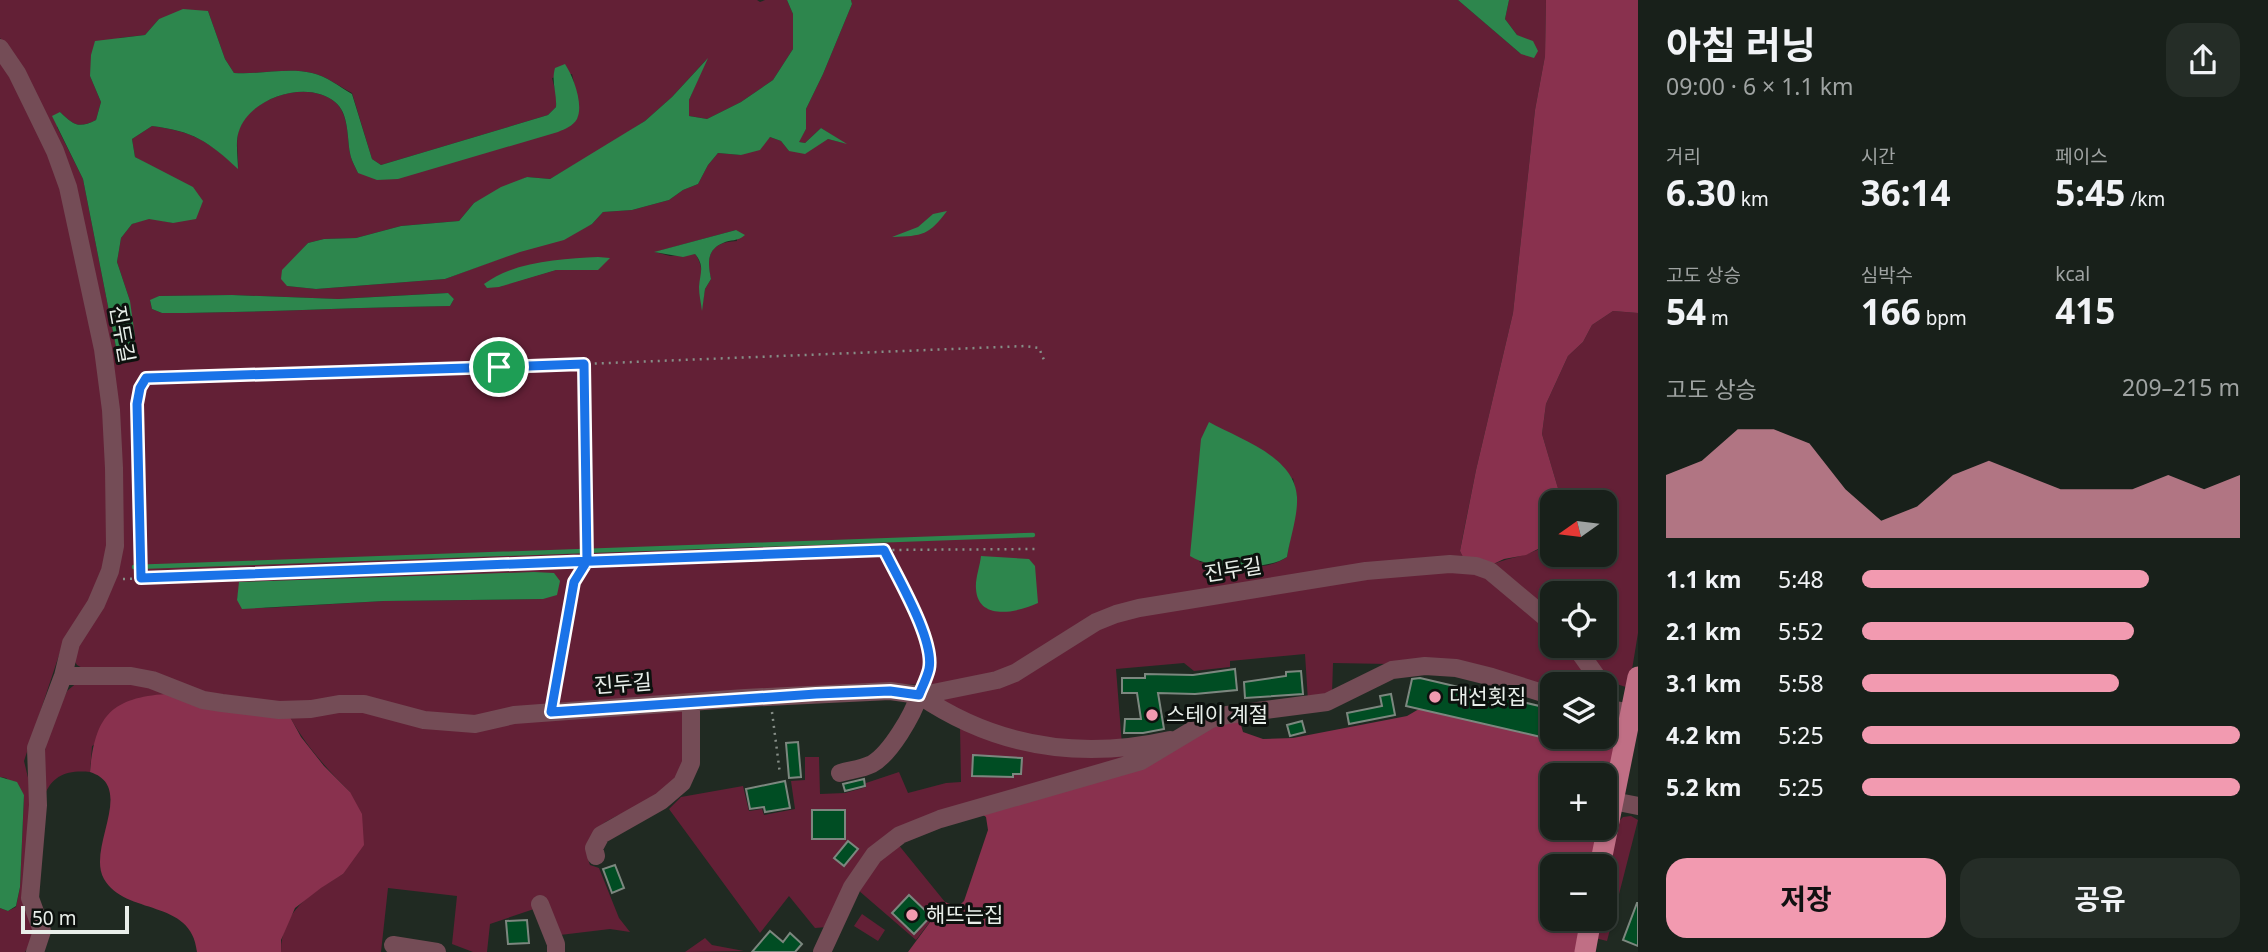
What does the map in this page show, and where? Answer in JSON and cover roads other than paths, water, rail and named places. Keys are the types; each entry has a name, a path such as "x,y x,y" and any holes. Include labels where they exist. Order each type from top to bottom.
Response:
{"main road":[{"path":"1617,710 1638,677"},
{"path":"1585,952 1589,931"}],"street":[{"name":"진두길","path":"0,48 17,73 60,163 68,187 97,316 111,410 114,468 115,546 107,579 96,604 71,643 63,676 36,748 38,805 30,898 41,930 35,952"},
{"name":"진두길","path":"63,676 131,676 152,680 203,700 279,710 364,704 424,720 475,724 514,715 769,696 890,691 919,695 998,680 1015,673 1073,636 1116,614 1366,571 1450,564 1476,566 1490,571 1504,581 1540,612"},
{"name":"진두길","path":"822,952 852,887 864,868 887,844 900,835 916,827 978,807 1122,768 1160,752 1211,719 1327,702 1379,676 1402,668 1456,668 1540,692"},
{"name":"진두길","path":"919,695 969,725 995,735 1053,747 1101,750 1183,737"},
{"path":"839,773 866,766 880,758 907,721 919,695"},
{"path":"596,856 594,848 601,835 661,801 682,783 691,763 691,702"},
{"path":"1617,802 1638,806"},
{"path":"540,904 556,944 556,952"},
{"path":"393,945 437,952"}],"waterway":[{"path":"134,567 1033,535"}],"place":[{"name":"대선횟집","path":"1435,697"},
{"name":"스테이 계절","path":"1152,715"},
{"name":"해뜨는집","path":"912,915"}]}
